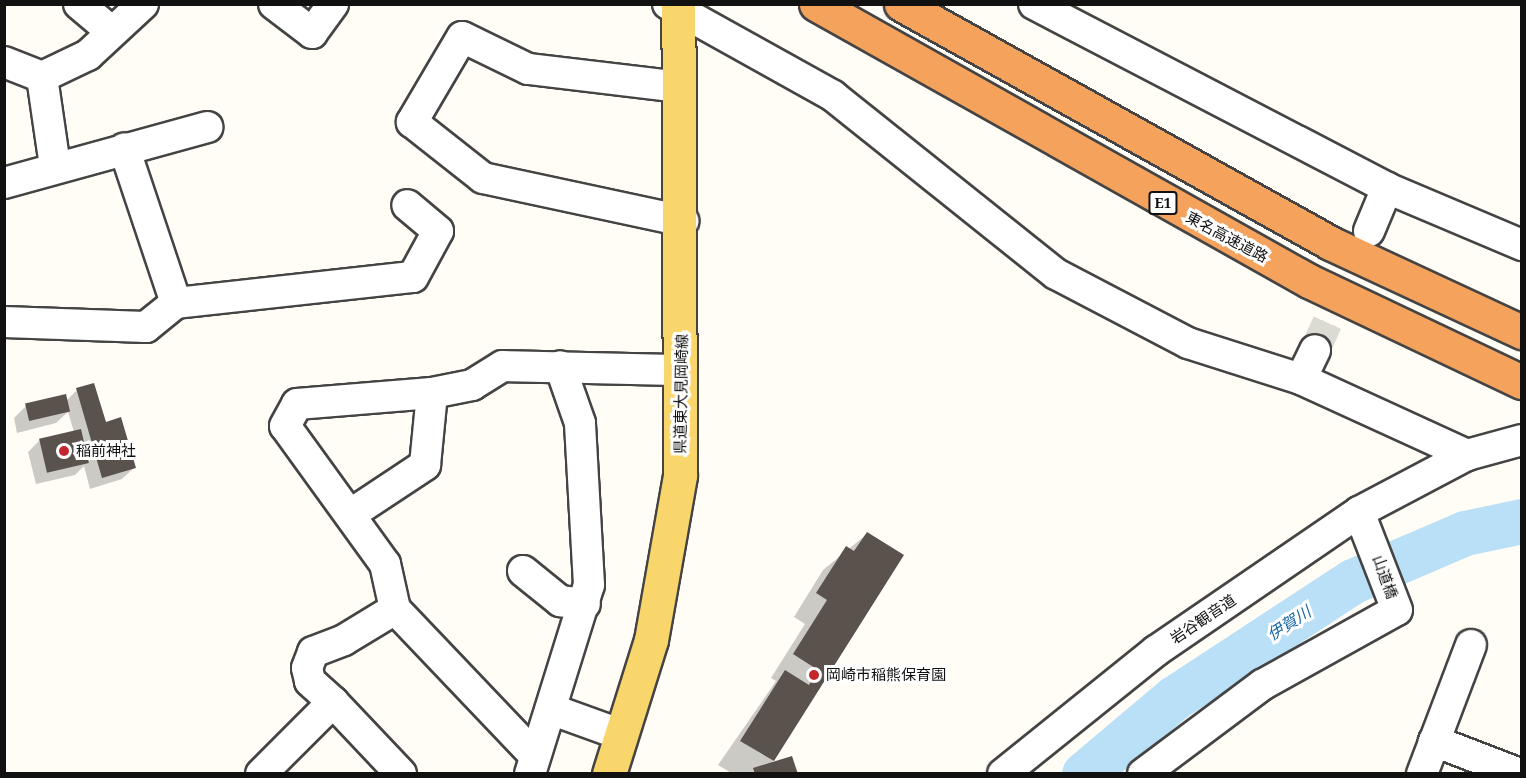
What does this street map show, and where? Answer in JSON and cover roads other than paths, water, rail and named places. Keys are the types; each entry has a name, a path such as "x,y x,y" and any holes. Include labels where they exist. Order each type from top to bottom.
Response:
{"highway":[{"name":"東名高速道路","path":"816,4 1299,276 1521,382"},
{"path":"901,4 1330,243 1521,332"}],"main road":[{"name":"県道東大見岡崎線","path":"609,774 622,735 668,566 680,475 683,221 680,87 675,6"}],"street":[{"path":"80,4 111,31"},
{"path":"4,62 42,76 88,55 111,31 143,4"},
{"path":"274,4 312,33 333,4"},
{"path":"1034,4 1387,188 1521,245"},
{"path":"675,6 833,96 1056,274 1188,343 1301,379 1467,455"},
{"path":"680,87 528,69 462,37 412,122 483,178 683,221"},
{"path":"42,76 55,166"},
{"path":"4,183 55,166 207,127"},
{"path":"124,148 176,303"},
{"path":"1369,231 1387,188"},
{"path":"4,322 146,327 176,303 412,277 438,231 407,205"},
{"path":"1301,379 1315,350"},
{"path":"560,366 580,423 589,552 585,604 554,710 533,765 395,609 385,564 351,514 285,426 297,404 432,393 472,385 503,366 560,366 682,370"},
{"path":"351,514 425,465 432,393"},
{"name":"岩谷観音道","path":"1003,774 1156,651 1359,512 1416,486 1467,455 1521,440"},
{"name":"山道橋","path":"1143,774 1263,685 1397,610 1359,512"},
{"path":"523,571 560,601 585,604"},
{"path":"395,609 344,640 313,652 307,668 310,681 401,774"},
{"path":"1422,774 1471,645"},
{"path":"261,774 333,702"},
{"path":"554,710 622,735"},
{"path":"1434,741 1520,774"}],"waterway":[{"name":"伊賀川","path":"1084,774 1174,698 1353,581 1465,533 1522,521"}],"tunnel":[{"path":"1315,350 1367,235"}],"place":[{"name":"稲前神社","path":"64,451"},
{"name":"岡崎市稲熊保育園","path":"814,675"}]}
